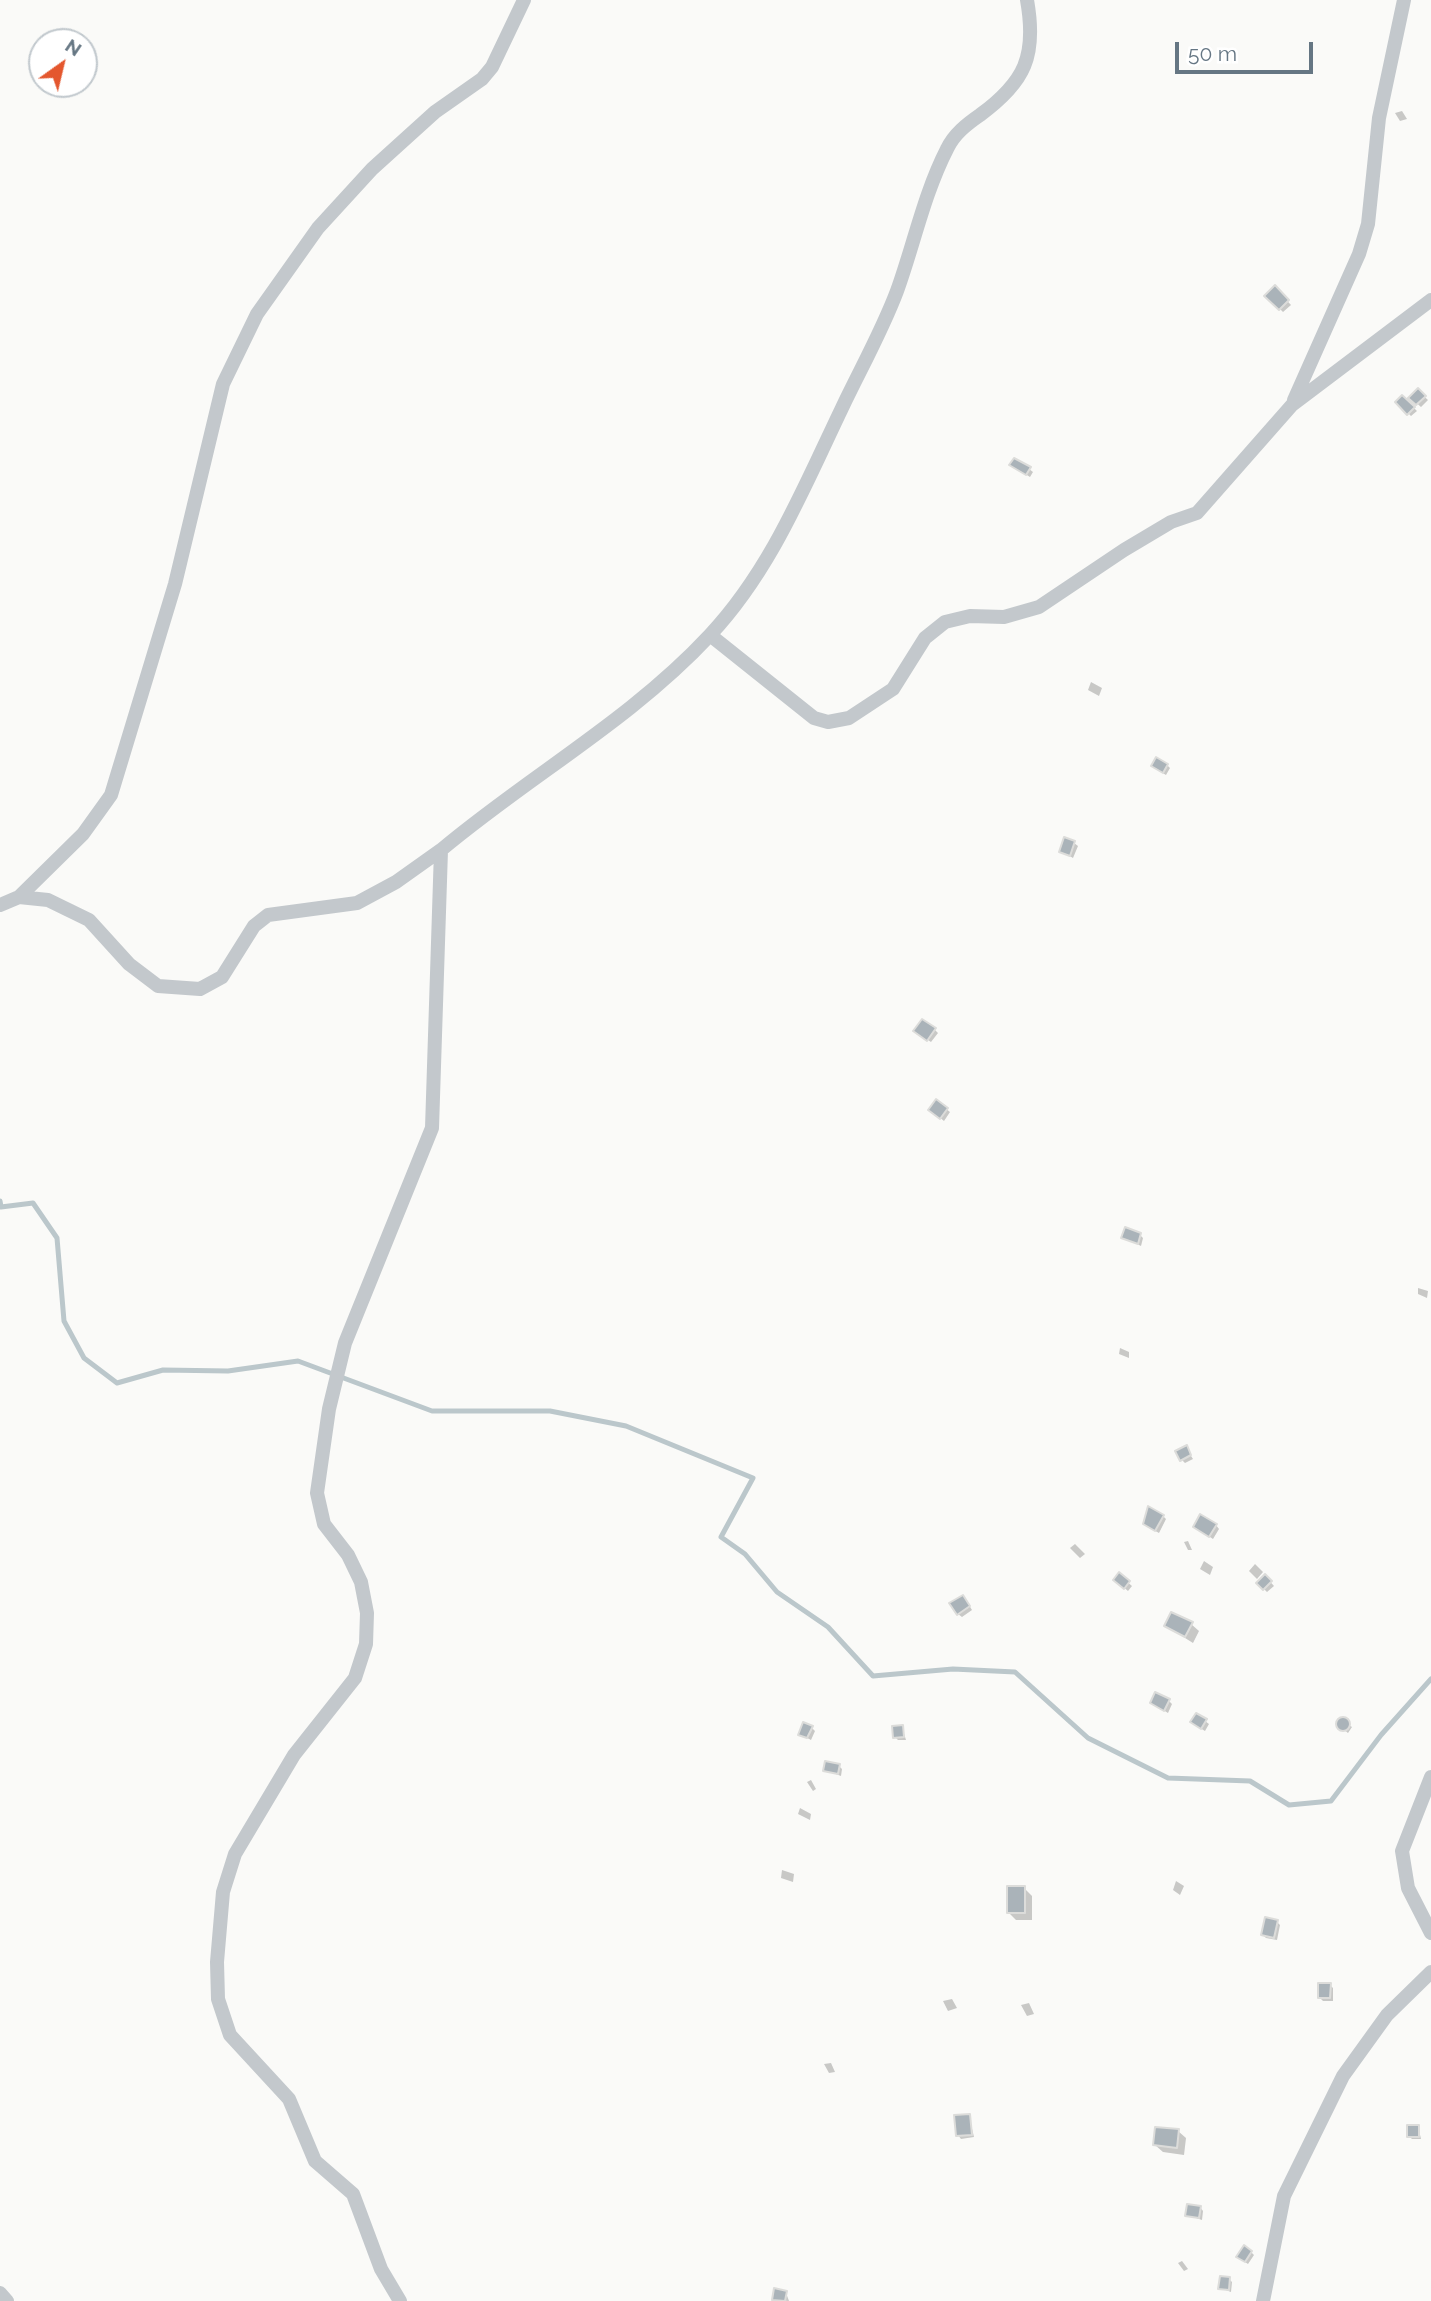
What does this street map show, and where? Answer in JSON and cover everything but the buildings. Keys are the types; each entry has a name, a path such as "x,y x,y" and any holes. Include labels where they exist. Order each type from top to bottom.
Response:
{"street":[{"path":"0,905 19,897 83,834 111,794 175,583 223,384 257,314 318,228 372,169 435,112 482,79 492,67 524,0"},
{"path":"19,897 48,900 89,920 129,964 158,986 200,989 222,977 254,926 268,915 357,903 396,882 625,713 710,635 754,579 779,540 896,293 932,182 948,145 958,132 1008,95 1019,78 1032,28 1027,0"},
{"path":"1292,405 1359,254 1368,224 1379,118 1404,0"},
{"path":"710,635 814,718 828,722 849,718 893,689 926,638 944,622 970,616 1004,617 1040,607 1124,550 1171,522 1197,513 1292,405 1431,300"},
{"path":"400,2301 381,2269 354,2194 315,2161 289,2099 230,2035 218,1999 216,1962 223,1892 234,1854 294,1755 355,1678 366,1644 367,1613 361,1582 348,1555 324,1524 317,1493 329,1409 345,1343 432,1128 441,850"},
{"path":"1431,1777 1402,1851 1408,1888 1431,1933"},
{"path":"1263,2301 1284,2196 1343,2076 1387,2015 1431,1972"},
{"path":"0,2293 7,2301"}],"waterway":[{"path":"0,1201 1,1207 33,1203 57,1238 64,1321 84,1358 117,1383 163,1370 228,1371 298,1361 432,1411 550,1411 626,1426 753,1478 721,1537 745,1554 777,1592 828,1627 873,1676 953,1669 1015,1672 1088,1738 1168,1778 1250,1781 1289,1805 1331,1801 1381,1735 1431,1679"}]}
